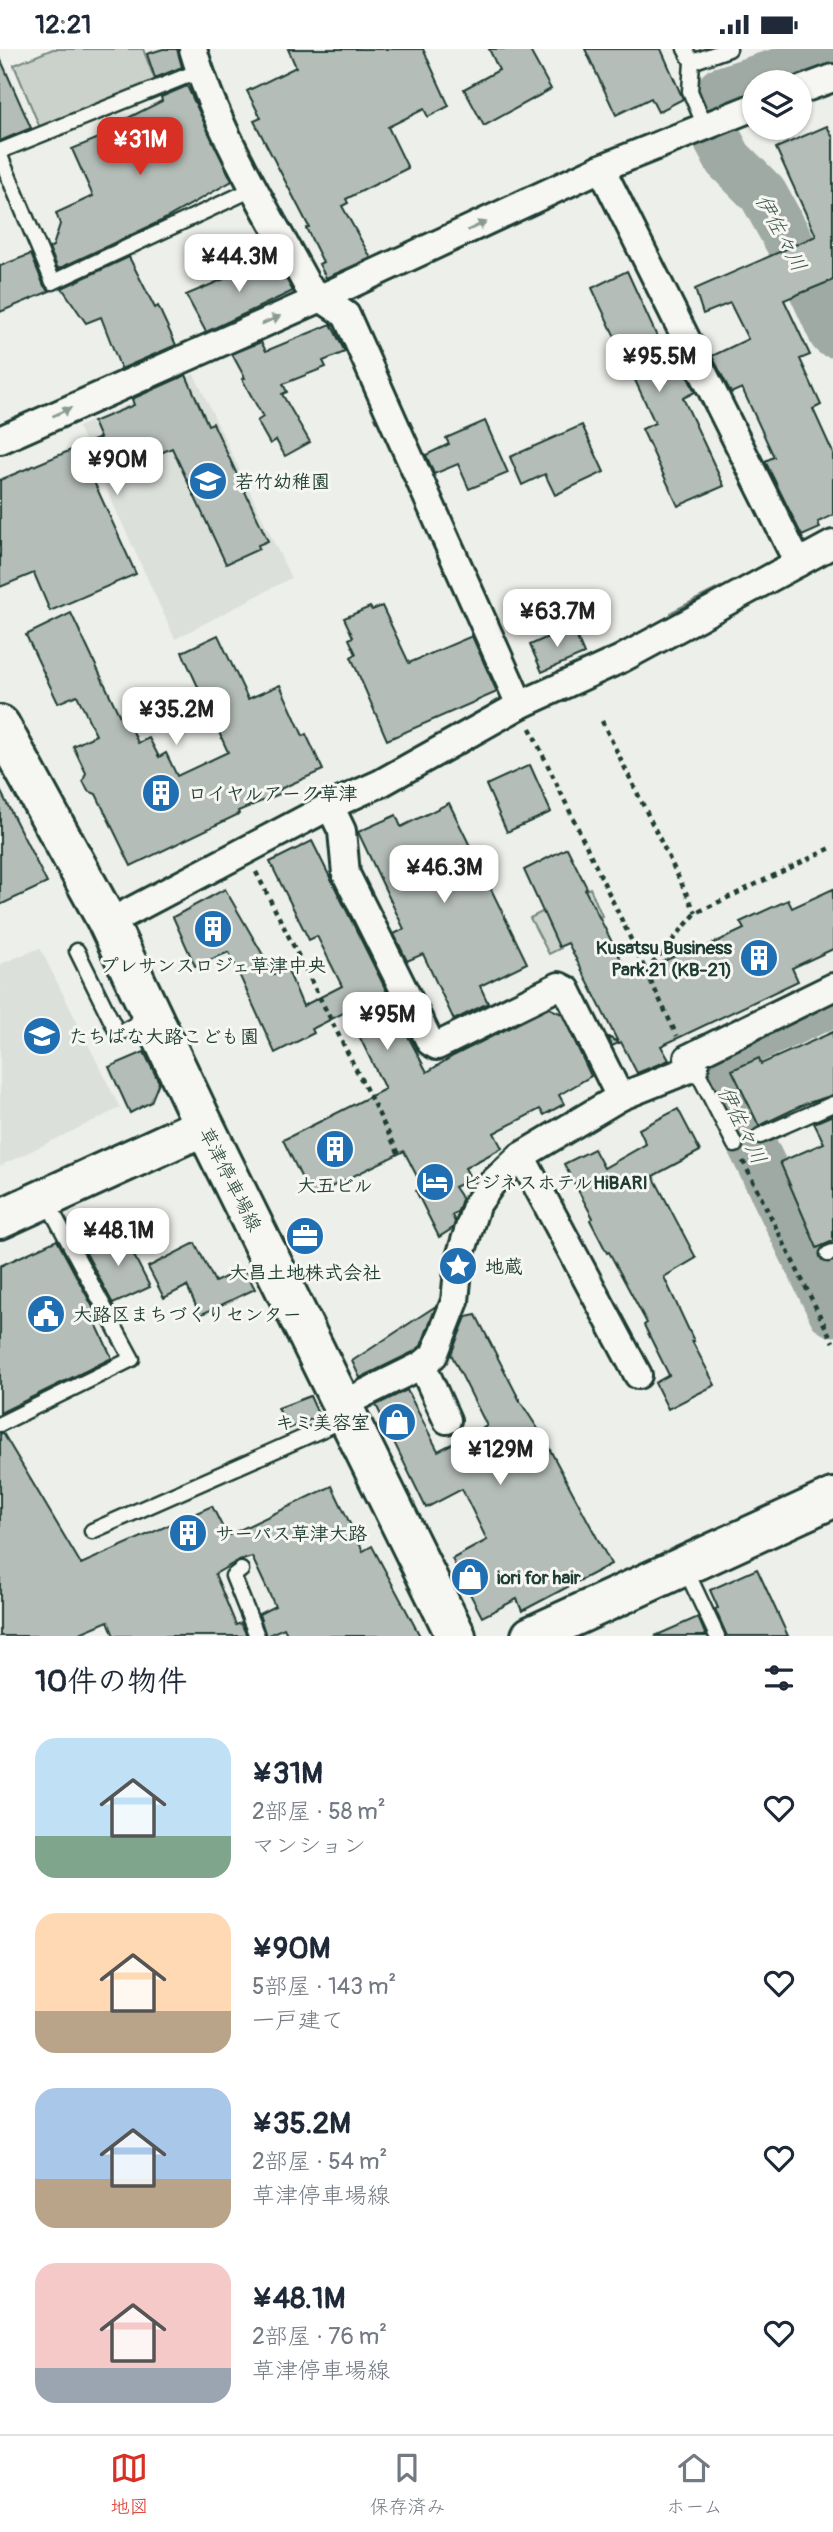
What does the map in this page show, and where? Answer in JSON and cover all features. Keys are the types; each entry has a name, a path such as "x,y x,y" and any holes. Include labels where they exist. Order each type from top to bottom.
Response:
{"main road":[{"name":"草津停車場線","path":"0,725 108,923 204,1126 456,1636"},
{"path":"0,1219 204,1126"},
{"path":"531,1636 833,1499"}],"street":[{"path":"196,60 225,131 307,285 346,315 520,705"},
{"path":"812,86 833,78"},
{"path":"0,440 321,298 601,168 742,112"},
{"path":"601,168 799,563"},
{"path":"108,923 330,806 381,783 520,705 621,659 833,544"},
{"path":"330,806 342,831 346,873 430,1042 437,1046 559,985 567,990 620,1097"},
{"path":"346,1411 434,1355 455,1301 459,1260 476,1206 492,1183 521,1156 620,1097 691,1063 833,987"},
{"path":"521,1156 638,1375"},
{"path":"422,1364 447,1420"}],"lane":[{"path":"705,126 690,91 689,56 729,49"},
{"path":"196,60 0,153 53,282 255,188"},
{"path":"77,951 118,1034 152,1016"},
{"path":"691,1063 735,1145"},
{"path":"760,1136 833,1104"},
{"path":"0,1424 132,1359 45,1198"},
{"path":"92,1531 346,1411"},
{"path":"684,1566 717,1636"},
{"path":"241,1570 233,1576 257,1636"}],"path":[{"path":"520,705 691,1063"},
{"path":"602,721 696,913"},
{"path":"646,971 696,913 833,847"},
{"path":"245,851 400,1156"},
{"path":"735,1145 833,1342"}],"shaded area":[{"path":"53,49 143,49 156,83 40,128 14,65"},
{"path":"194,374 291,578 175,639 78,427"},
{"path":"590,888 602,916 556,938 561,948 549,954 530,918"},
{"name":"たちばな大路こども園","path":"40,948 120,1108 0,1166 0,964"}],"building":[{"path":"163,49 177,49 182,67 155,78 147,54"},
{"path":"288,49 423,49 449,106 428,117 424,109 388,127 408,168 346,199 348,203 342,206 371,258 326,278 319,264 323,262 306,228 309,227 254,121 261,118 247,91 296,67"},
{"path":"489,49 529,49 551,89 484,126 464,89 499,70"},
{"path":"585,49 661,49 683,99 658,112 651,98 616,115"},
{"path":"0,58 31,128 0,141"},
{"path":"187,86 232,181 161,221 58,269 49,248 53,246 60,224 56,213 93,196 72,149 116,131 114,125 162,101 161,97"},
{"path":"827,126 833,138 833,280 784,300 810,355 800,359 821,405 813,409 833,453 833,515 818,522 820,528 802,536 765,461 774,457 742,388 731,393 712,356 748,339 730,303 703,314 695,289 816,236 776,148 795,140 812,140 812,132"},
{"path":"31,254 44,286 50,291 0,312 0,266"},
{"path":"129,257 155,308 158,306 176,345 121,369 101,317 86,323 62,288"},
{"path":"274,258 293,291 206,332 186,295"},
{"path":"627,271 674,374 684,369 695,392 683,398 724,486 678,506 642,429 655,423 592,288"},
{"path":"331,324 345,352 323,361 326,367 283,384 287,392 282,394 310,442 285,456 276,440 270,444 257,421 263,417 232,354 261,342 266,351"},
{"path":"186,375 208,425 213,423 268,541 258,545 259,549 226,564 172,448 94,482 136,574 50,611 34,573 0,587 0,480 100,438 93,422 134,405 132,399"},
{"path":"485,421 508,473 469,489 458,464 434,474 426,455 449,444 446,438"},
{"path":"582,425 604,472 555,495 545,474 522,485 510,457"},
{"path":"382,606 409,663 472,636 497,692 387,740 351,657 356,654 349,639 353,637 344,618 370,607 372,610"},
{"path":"71,613 123,723 128,720 138,743 149,738 159,757 166,753 177,776 228,752 182,652 218,635 248,699 280,685 303,736 306,734 323,770 280,789 282,793 238,811 239,814 131,866 96,794 88,791 83,781 86,773 73,746 96,735 77,695 58,703 26,635"},
{"path":"572,626 584,654 542,672 530,645"},
{"path":"530,765 551,812 507,832 486,785"},
{"path":"0,790 47,883 0,905"},
{"path":"449,803 527,963 480,986 488,1003 454,1020 423,954 407,961 394,934 404,929 358,832 396,815 401,827"},
{"path":"312,841 387,992 385,993 427,1072 549,1008 562,1014 591,1076 559,1095 564,1104 544,1115 540,1109 494,1133 502,1148 465,1168 471,1179 454,1187 462,1199 458,1211 452,1215 455,1222 453,1228 439,1237 416,1191 422,1186 404,1151 311,1197 283,1140 385,1089 347,1011 312,1029 314,1033 275,1053 229,952 195,966 173,917 225,889 274,974 287,968 303,1006 342,986 317,936 309,940 270,862"},
{"path":"567,848 587,888 585,890 630,977 692,948 695,952 744,929 740,922 788,900 792,908 833,889 833,949 792,968 798,981 661,1046 669,1060 637,1073 621,1042 612,1046 608,1037 618,1042 568,943 559,947 524,870"},
{"path":"833,1032 833,1095 805,1104 759,1126 732,1070 759,1058 761,1064"},
{"path":"144,1052 159,1082 151,1102 130,1113 109,1067"},
{"path":"678,1109 700,1151 653,1176 696,1258 664,1277 715,1385 668,1409 655,1383 669,1375 644,1325 647,1323 609,1252 607,1253 590,1220 593,1218 564,1164 594,1149 604,1168 646,1144 639,1129"},
{"path":"833,1115 833,1241 817,1248 780,1162 824,1143 814,1123"},
{"path":"122,1232 150,1287 113,1304 85,1251"},
{"name":"大路区まちづくりセンター","path":"57,1240 96,1313 92,1315 112,1358 0,1413 0,1266"},
{"path":"195,1243 215,1282 244,1268 255,1289 200,1315 187,1286 164,1298 148,1267"},
{"path":"436,1306 421,1346 360,1378 352,1361"},
{"path":"476,1315 520,1401 542,1435 611,1564 522,1611 517,1599 482,1617 452,1559 487,1540 462,1489 426,1508 376,1405 407,1390 438,1451 487,1426 451,1354 466,1317"},
{"path":"310,1396 319,1416 288,1429 278,1408"},
{"path":"3,1433 81,1564 212,1506 227,1536 332,1486 363,1551 372,1546 420,1636 288,1636 284,1628 266,1636 259,1614 275,1606 252,1557 236,1562 215,1574 236,1625 241,1623 247,1636 114,1636 108,1621 73,1636 0,1636 0,1434"},
{"path":"757,1569 788,1636 727,1636 710,1590"},
{"path":"698,1617 706,1636 655,1636"}],"waterway":[{"name":"伊佐々川","path":"722,109 721,91 833,55"},
{"name":"伊佐々川","path":"718,140 728,159 763,194 802,265 833,333"},
{"path":"674,614 721,590"},
{"name":"伊佐々川","path":"833,1002 710,1059 833,1312"}],"place":[{"name":"若竹幼稚園","path":"208,481"},
{"name":"ロイヤルアーク草津","path":"161,793"},
{"name":"プレサンスロジェ草津中央","path":"213,929"},
{"name":"Kusatsu Business Park 21 (KB-21)","path":"759,958"},
{"name":"たちばな大路こども園","path":"42,1036"},
{"name":"大五ビル","path":"335,1149"},
{"name":"ビジネスホテルHiBARI","path":"435,1182"},
{"name":"大昌土地株式会社","path":"305,1236"},
{"name":"地蔵","path":"458,1266"},
{"name":"大路区まちづくりセンター","path":"46,1314"},
{"name":"キミ美容室","path":"397,1422"},
{"name":"サーパス草津大路","path":"188,1533"},
{"name":"iori for hair","path":"470,1577"}]}
